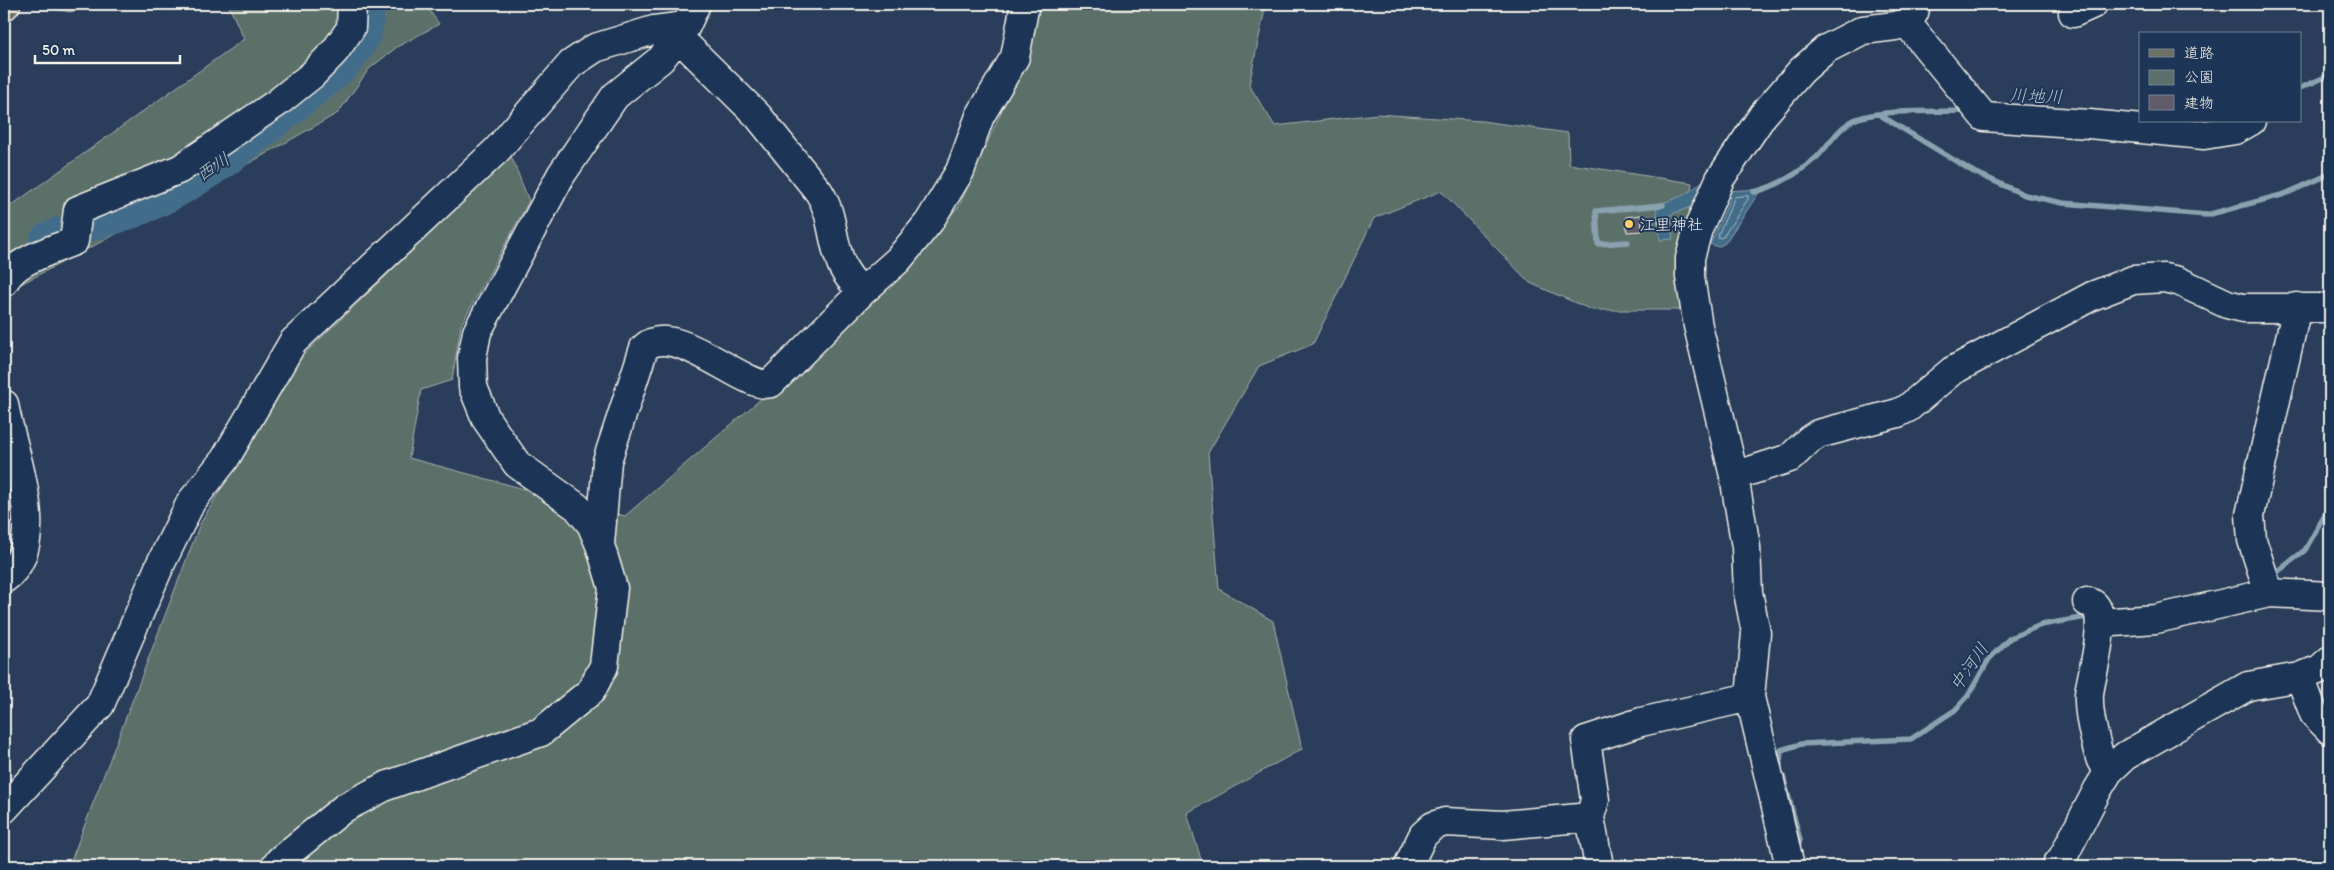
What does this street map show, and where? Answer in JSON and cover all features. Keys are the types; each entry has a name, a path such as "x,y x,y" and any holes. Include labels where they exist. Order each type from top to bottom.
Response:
{"street":[{"path":"4,282 8,274 21,264 74,241 78,210 180,169 277,103 312,75 335,50 351,28 352,4"},
{"path":"600,545 607,461 644,348 650,342 665,340 708,356 761,385 771,383 862,292 898,260 928,222 960,171 980,116 1015,57 1026,4"},
{"path":"1789,863 1750,697 1756,633 1748,592 1746,547 1734,476 1698,326 1690,277 1690,258 1698,229 1720,179 1763,115 1801,71 1826,49 1863,30 1895,26 1911,13 1984,117 2089,124 2204,135 2235,130 2249,122"},
{"path":"687,22 758,116 819,192 831,217 840,261 848,277 862,292"},
{"path":"276,866 280,860 344,808 386,786 541,732 591,691 604,666 613,588 592,524 577,507 517,464 486,419 474,388 472,358 477,332 561,175 615,96 661,59 687,22"},
{"path":"4,809 100,705 160,565 191,502 225,459 293,342 497,150 571,64 595,48 687,22"},
{"path":"1734,476 1790,458 1808,440 1818,434 1898,414 1952,372 2092,296 2133,280 2164,278 2178,282 2226,304 2243,308 2330,308"},
{"path":"2266,584 2252,540 2250,515 2297,307"},
{"path":"4,404 27,512 28,530 20,562 4,579"},
{"path":"2109,771 2100,760 2089,704 2096,614 2156,619 2266,584 2330,596"},
{"path":"2056,866 2063,857 2109,771 2124,756 2248,686 2300,677 2320,669 2330,660"},
{"path":"2300,677 2314,714 2330,730"},
{"path":"1599,866 1590,817 1595,800 1586,740 1641,722 1750,697"},
{"path":"1408,866 1423,835 1433,826 1445,822 1503,825 1590,817"}],"path":[{"path":"1649,222 1672,220"}],"green space":[{"path":"30,4 96,4 70,12"},
{"path":"228,4 425,4 439,24 397,47 369,69 338,113 230,174 4,293 4,208 12,205 244,39"},
{"path":"1007,4 1266,4 1249,85 1275,126 1377,114 1482,121 1568,133 1569,164 1692,183 1680,310 1592,310 1530,283 1441,191 1374,218 1313,344 1259,366 1208,453 1219,589 1273,621 1302,749 1187,813 1203,866 69,866 200,524 299,359 511,156 529,201 461,325 452,380 421,390 409,458 625,516 870,305 959,206 1022,65"}],"water":[{"path":"1701,182 1708,185 1693,206 1670,215 1673,239 1660,240 1656,204 1680,196"},
{"path":"1759,189 1760,191 1725,243 1718,247 1710,244 1730,199 1726,191"}],"building":[{"name":"江里神社","path":"1641,215 1642,231 1627,232 1626,217"}],"waterway":[{"name":"西川","path":"47,240 126,213 160,199 204,174 225,159 285,113 351,55 364,33 367,20 366,4"},
{"name":"川地川","path":"2302,87 2330,75"},
{"path":"1754,192 1780,183 1803,168 1817,157 1846,125 1859,118 1897,112 1965,111"},
{"path":"1880,115 1972,171 2025,195 2063,203 2207,215 2285,194 2330,174"},
{"path":"1628,242 1598,244 1596,211 1663,205"},
{"name":"中河川","path":"2271,577 2305,550 2330,506"},
{"name":"中河川","path":"1780,765 1781,750 1801,744 1911,739 1955,710 1968,696 1989,659 2010,638 2041,625 2092,616"},
{"name":"中河川","path":"1783,776 1800,840 1797,849"}],"place":[{"name":"江里神社","path":"1629,224"}]}
